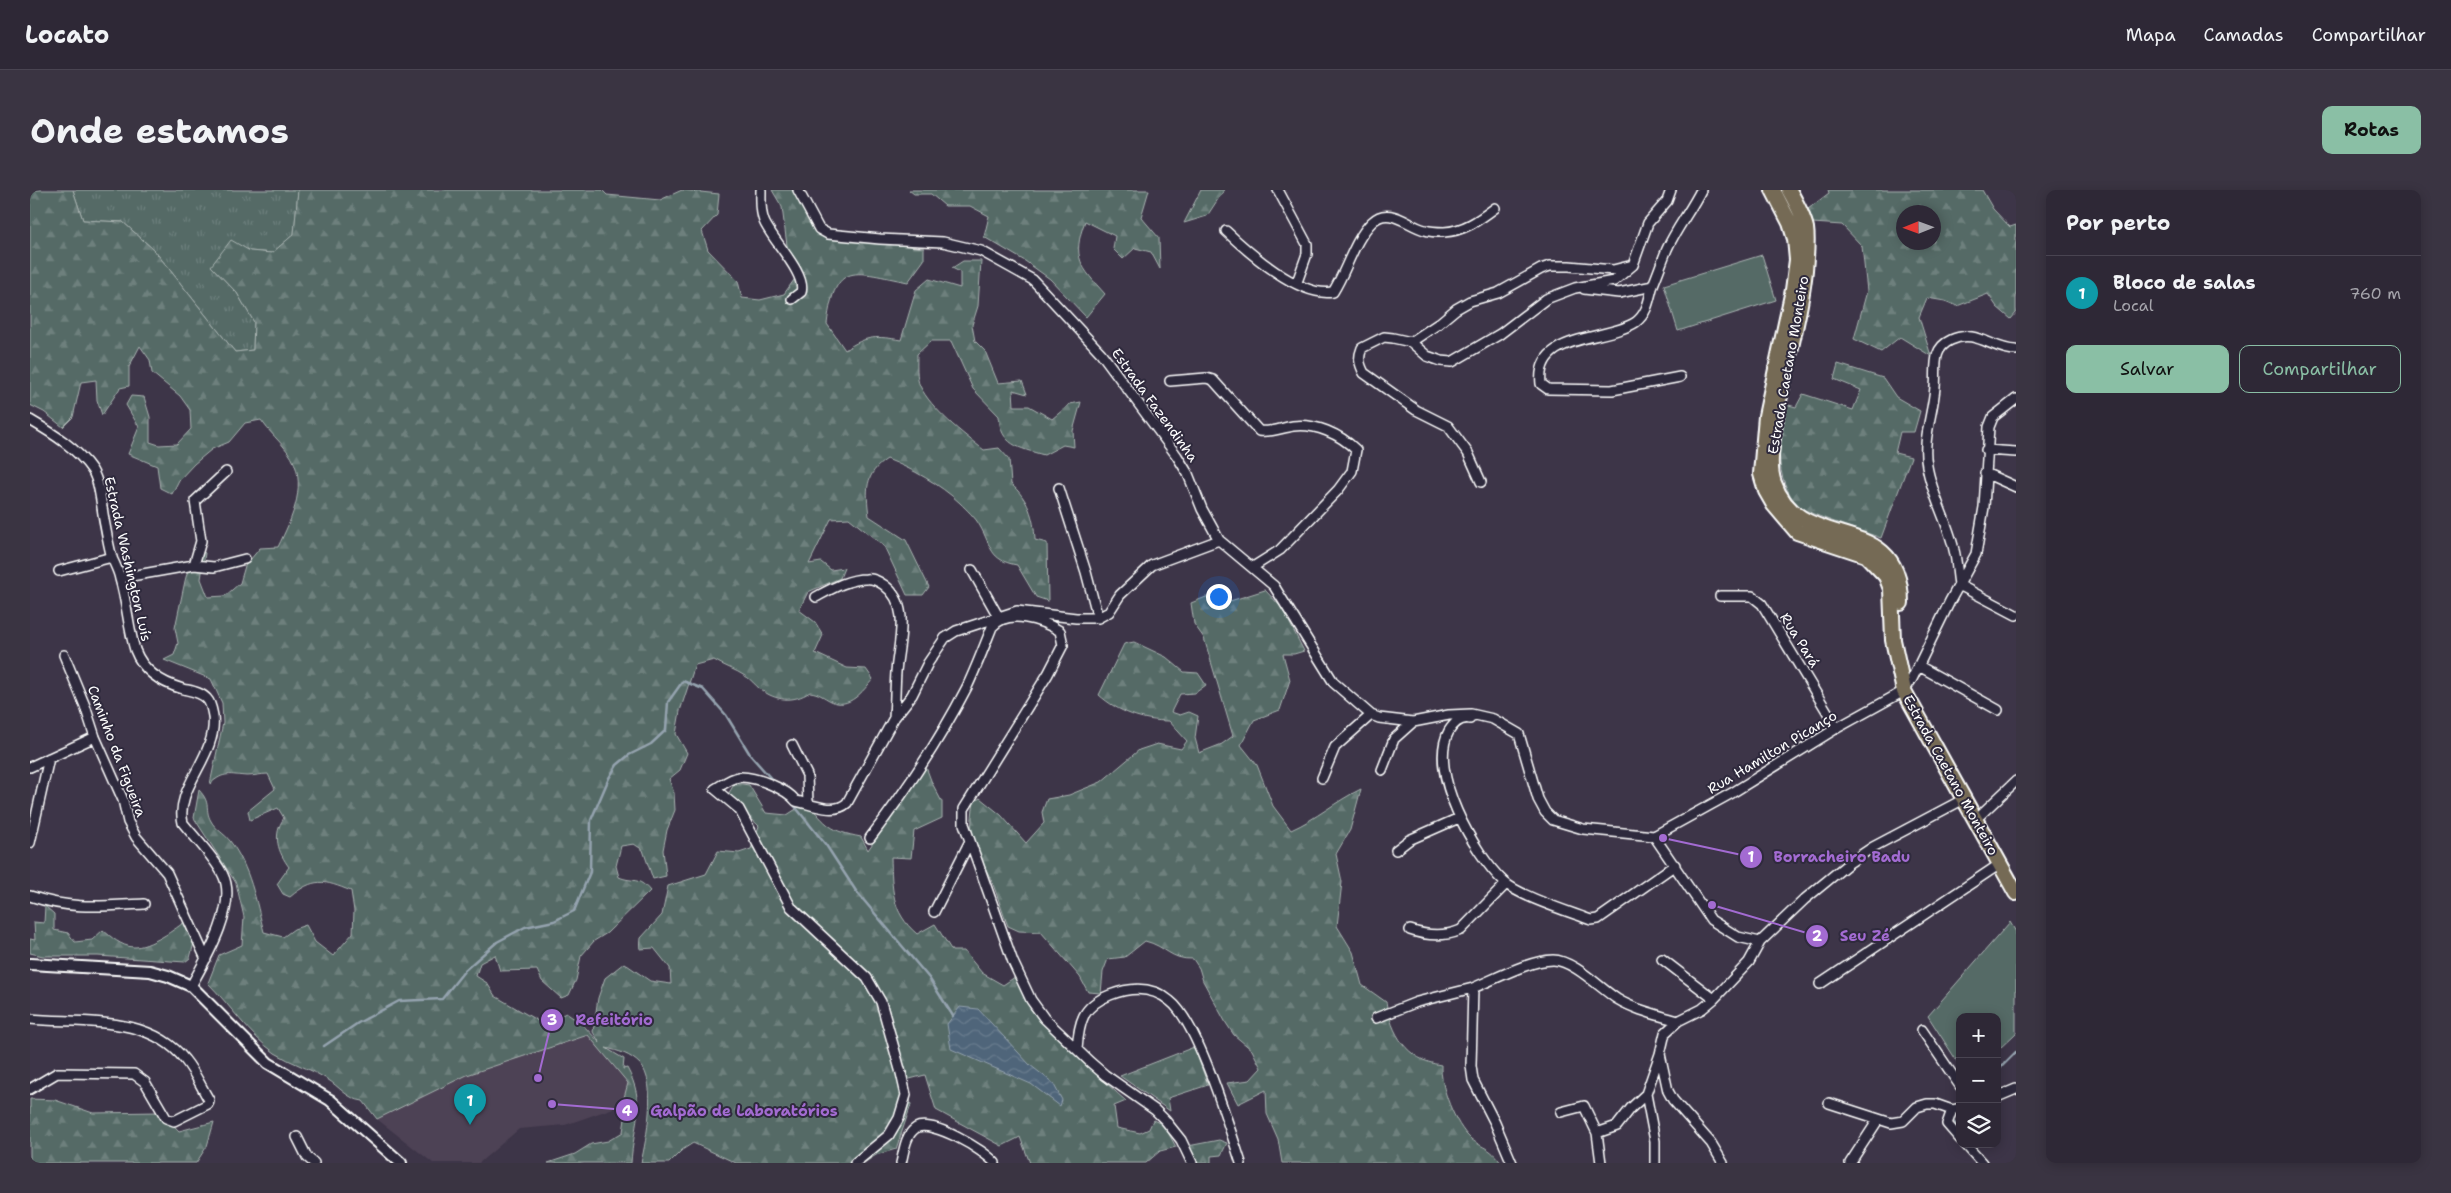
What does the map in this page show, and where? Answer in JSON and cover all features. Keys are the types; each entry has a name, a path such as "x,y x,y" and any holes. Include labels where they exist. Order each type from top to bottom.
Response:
{"main road":[{"name":"Estrada Caetano Monteiro","path":"1773,190 1790,223 1795,239 1797,260 1793,290 1766,416 1761,474 1774,505 1797,532 1866,555 1886,576 1891,589 1893,640 1898,653"},
{"name":"Estrada Caetano Monteiro","path":"1789,190 1806,227 1806,251 1802,300 1777,412 1770,466 1774,484 1793,512 1807,522 1875,546 1882,550 1893,565 1899,581 1901,596 1901,639 1898,667 1904,691 2016,894"}],"street":[{"path":"761,190 761,210 766,225 801,281 801,292 792,298"},
{"name":"Estrada Fazendinha","path":"798,190 819,229 828,234 943,242 981,252 1033,280 1101,353 1172,448 1188,474 1202,509 1219,540 1274,586 1334,683 1371,715 1379,718 1413,722 1449,715 1471,714 1493,719 1519,734 1538,799 1544,812 1553,820 1582,829 1654,836"},
{"path":"1278,190 1307,244 1306,254 1296,282"},
{"path":"1481,482 1468,454 1448,426 1416,410 1364,373 1359,363 1359,355 1362,348 1370,342 1384,337 1410,342 1427,356 1441,362 1452,362 1500,334 1536,304 1575,288 1614,281 1633,265 1648,224 1666,201 1671,190"},
{"path":"1680,377 1612,390 1548,389 1541,384 1542,362 1559,347 1636,322 1647,308 1667,249 1701,190"},
{"path":"1226,230 1248,252 1275,271 1318,291 1333,292 1362,235 1379,217 1400,218 1424,230 1444,232 1461,230 1495,208"},
{"path":"1410,342 1438,324 1456,308 1470,301 1498,293 1541,269 1569,266 1613,270 1633,265"},
{"path":"1575,288 1619,293 1653,286"},
{"path":"1959,585 1954,550 1937,503 1927,466 1927,436 1934,398 1936,355 1940,347 1951,340 1964,336 1976,336 2000,348 2016,350"},
{"path":"1170,381 1206,378 1213,380 1258,431 1268,432 1312,425 1349,442 1356,450 1352,471 1338,490 1280,550 1253,567"},
{"path":"1904,691 1919,666 1976,554 1984,507 1986,450 1989,427 1994,417 2016,399"},
{"name":"Estrada Washington Luís","path":"30,420 55,435 82,458 92,471 97,483 112,557 120,578 136,651 144,665 153,676 173,686 198,693 208,699 211,707 214,727 205,759 182,801 181,813 183,823 223,874 227,894 217,940 191,986"},
{"path":"1986,450 2016,452"},
{"path":"194,565 201,541 196,501 226,472"},
{"path":"1985,473 2016,487"},
{"path":"1059,488 1086,572 1098,618"},
{"path":"855,1163 889,1135 899,1118 906,1096 902,1073 881,1002 868,978 791,907 739,809 715,789 739,777 754,779 790,793 796,801 833,809 842,808 847,803 894,718 912,695 928,663 945,638 956,631 1017,611 1076,618 1098,618 1109,612 1120,595 1152,565 1219,540"},
{"path":"59,571 112,557"},
{"path":"120,578 194,565 214,567 245,559"},
{"path":"972,570 998,616"},
{"path":"816,597 848,582 866,578 876,580 890,589 896,598 902,635 896,671 894,718"},
{"path":"1959,585 2016,615"},
{"name":"Rua Pará","path":"1720,596 1752,596 1762,604 1838,728"},
{"path":"870,838 903,795 933,746 967,687 992,628 997,622 1015,617 1053,627 1060,631 1064,645 964,809 964,824 969,843 1013,962 1031,1000 1044,1018 1105,1076 1160,1115 1182,1140 1192,1163"},
{"name":"Caminho da Figueira","path":"64,655 85,706 95,737 123,800 128,822 136,836 166,873 206,959"},
{"path":"1919,666 1998,710"},
{"name":"Rua Hamilton Picanço","path":"1654,836 1732,793 1838,728 1904,691"},
{"path":"1322,778 1335,747 1371,715"},
{"path":"1506,725 1467,718 1453,724 1446,737 1444,754 1447,784 1460,818 1493,872 1506,884 1591,920 1598,920 1675,865"},
{"path":"1382,770 1394,739 1413,722"},
{"path":"30,767 95,737"},
{"path":"792,745 807,775 808,804"},
{"path":"30,843 49,758"},
{"path":"1976,819 2016,781"},
{"path":"1597,1133 1617,1126 1631,1108 1646,1094 1665,1033 1678,1021 1714,999 1749,962 1760,942 1804,899 1849,863 1874,847 1964,799"},
{"path":"1396,850 1421,834 1460,818"},
{"path":"1654,836 1710,920 1738,937 1760,942"},
{"path":"934,912 969,843"},
{"path":"1820,984 2000,864"},
{"path":"1410,930 1438,935 1451,934 1461,930 1506,884"},
{"path":"30,896 61,905 77,907 144,904"},
{"path":"1662,959 1714,999"},
{"path":"1376,1018 1417,1002 1473,988 1541,961 1554,960 1567,963 1618,1000 1646,1012 1678,1021"},
{"path":"30,964 150,971 191,986 268,1063 330,1100 402,1163"},
{"path":"1077,1049 1079,1025 1082,1015 1096,1002 1110,995 1136,988 1153,991 1170,1001 1178,1009 1199,1046 1241,1163"},
{"path":"1473,988 1471,1066 1473,1080 1495,1123 1512,1163"},
{"path":"30,1019 127,1025 160,1039 186,1061 209,1100 208,1104 174,1121 166,1118 145,1082 134,1074 58,1072 30,1089"},
{"path":"1922,1030 1956,1080"},
{"path":"1660,1054 1668,1091 1673,1100 1712,1143 1723,1163"},
{"path":"2001,1095 2016,1089"},
{"path":"1646,1094 1655,1141 1655,1163"},
{"path":"1829,1103 1861,1112 1878,1120 1898,1123 1903,1121 1917,1107 1936,1104 1956,1109 1947,1124 1956,1134"},
{"path":"1560,1112 1584,1106 1597,1133 1601,1163"},
{"path":"1850,1163 1878,1120"},
{"path":"901,1163 909,1134 920,1127 928,1126 971,1143 988,1154 995,1163"},
{"path":"297,1137 307,1157 314,1163"},
{"path":"1969,1148 1982,1163"}],"shaded area":[{"path":"588,1035 628,1083 622,1105 565,1125 519,1129 479,1163 433,1163 377,1119 467,1075"}],"green space":[{"path":"30,190 73,190 83,220 123,222 154,250 235,352 253,350 254,322 237,293 211,266 231,240 250,251 272,253 294,234 298,190 602,190 607,195 660,200 682,190 719,194 717,215 702,231 708,250 738,281 742,298 760,300 784,294 799,273 788,253 782,207 772,190 793,190 822,236 924,248 924,260 908,282 861,274 851,275 842,280 836,289 831,303 827,324 845,350 866,339 885,338 901,340 916,290 929,279 960,288 960,272 952,268 963,261 981,261 978,306 972,325 975,341 985,351 998,383 1022,381 1027,394 1013,390 1014,406 1029,406 1052,419 1070,404 1081,402 1073,431 1074,447 1063,445 1044,455 1012,444 1003,433 999,416 973,389 951,341 931,341 917,354 918,379 925,395 957,429 984,450 999,448 1009,459 1011,484 1022,496 1029,509 1035,540 1047,543 1048,601 1036,597 1017,565 1001,560 992,552 976,520 952,496 906,467 887,459 870,477 867,491 869,516 906,540 929,587 923,595 907,595 884,546 849,518 831,519 809,564 821,562 831,570 844,568 840,578 808,592 799,610 815,622 823,635 815,653 847,668 866,669 873,679 855,698 844,703 831,701 810,692 797,698 785,699 766,693 747,677 714,660 695,665 680,711 676,734 687,753 680,770 669,779 674,793 675,810 667,830 663,850 666,876 653,879 643,850 634,844 621,846 616,866 619,877 642,883 650,891 607,933 594,941 581,956 576,980 569,995 561,998 542,981 537,970 500,971 495,955 480,963 476,976 487,983 495,996 538,1021 545,1023 566,1013 582,1024 600,1043 593,1032 598,998 605,978 624,963 650,981 671,984 670,968 654,948 640,949 641,938 662,915 668,886 706,874 718,851 739,853 751,849 759,826 727,796 735,783 749,785 766,813 787,815 807,802 825,822 836,830 861,837 868,850 926,767 942,802 942,818 914,831 911,858 891,857 893,889 902,917 917,934 935,924 952,951 964,951 982,973 1003,985 1015,977 1031,1010 1064,1045 1126,1101 1114,1106 1117,1128 1140,1133 1149,1129 1153,1120 1164,1125 1176,1147 1160,1151 1146,1163 1030,1163 1020,1137 1002,1146 936,1110 925,1075 906,1080 911,1105 896,1149 876,1155 864,1163 736,1163 693,1143 682,1150 669,1163 641,1163 650,1098 645,1073 640,1064 628,1055 606,1048 624,1059 623,1069 627,1068 636,1093 638,1104 631,1163 548,1163 575,1154 591,1144 608,1141 623,1132 625,1119 622,1105 628,1083 588,1035 467,1075 377,1119 363,1101 352,1098 327,1079 281,1057 265,1045 248,1029 208,983 219,955 242,945 244,917 236,883 194,818 199,790 207,803 211,821 230,841 243,862 252,885 264,932 283,937 294,929 306,925 315,942 333,956 353,933 354,911 351,891 333,884 319,882 306,886 290,897 283,894 277,884 289,867 279,849 277,837 280,824 284,818 278,808 250,820 248,811 275,789 268,774 247,776 223,775 210,784 223,723 222,703 211,679 164,660 174,655 178,643 175,628 191,558 198,548 205,553 201,579 208,597 225,596 240,583 245,566 260,548 278,547 293,512 298,488 298,475 288,452 261,420 245,423 229,442 212,449 179,480 172,494 160,488 157,466 128,454 139,427 126,405 131,396 144,397 150,417 150,442 159,445 177,444 191,429 190,410 180,396 152,373 150,360 140,346 129,367 129,386 120,388 102,415 97,400 96,380 81,382 73,417 63,427 44,412 30,405"},
{"path":"73,190 298,190 294,234 272,253 250,251 211,266 237,293 254,322 253,350 235,352 154,250 123,222 83,220"},
{"path":"909,190 1149,190 1141,217 1159,238 1160,269 1151,252 1135,248 1123,259 1113,249 1115,236 1085,221 1079,244 1081,261 1084,269 1105,294 1086,317 1050,279 1025,261 984,237 989,216 970,206 945,206 931,194 914,194"},
{"path":"1201,190 1224,190 1207,216 1184,223"},
{"path":"1828,190 1982,190 1993,209 2010,227 2016,225 2016,313 2011,319 1997,307 1988,294 1957,306 1945,301 1927,298 1919,317 1931,356 1900,337 1881,352 1854,339 1867,291 1862,246 1842,225 1813,223 1808,209 1829,193"},
{"path":"1762,255 1776,300 1678,331 1664,285"},
{"path":"1838,364 1883,378 1896,397 1920,411 1914,432 1900,432 1895,453 1911,457 1881,538 1825,518 1799,506 1790,495 1781,471 1780,444 1785,404 1796,407 1803,394 1853,410 1861,390 1834,379"},
{"path":"1265,590 1282,608 1304,651 1294,654 1283,654 1290,680 1280,710 1254,720 1241,745 1257,765 1273,806 1291,830 1361,789 1350,830 1336,854 1342,882 1337,926 1353,952 1362,985 1386,1002 1392,1025 1403,1044 1418,1058 1441,1065 1441,1074 1446,1094 1459,1124 1471,1139 1490,1151 1501,1163 1282,1163 1278,1139 1267,1114 1266,1090 1238,1104 1227,1083 1250,1080 1261,1068 1252,1050 1234,1035 1226,1023 1193,959 1185,959 1173,955 1145,941 1125,957 1108,959 1103,972 1101,993 1088,992 1080,977 1041,932 1019,931 1008,926 992,882 974,845 972,816 974,802 980,798 1001,815 1026,843 1044,823 1042,812 1047,799 1069,795 1101,782 1139,750 1157,744 1181,749 1187,741 1169,721 1159,721 1131,714 1114,706 1099,695 1124,644 1134,642 1166,657 1184,672 1198,673 1206,685 1195,693 1180,694 1171,712 1180,715 1189,712 1198,716 1195,738 1199,753 1222,744 1233,736 1204,638 1194,624 1191,603 1206,597 1230,601"},
{"path":"45,906 54,914 54,930 68,933 75,942 92,940 103,930 124,945 139,946 162,937 188,919 196,935 190,958 185,962 98,956 43,956 30,953 30,939 35,940 34,922 44,923"},
{"path":"2010,922 2016,932 2016,1033 2001,1047 2001,1013 1956,1013 1956,1060 1928,1016"},
{"path":"1194,1047 1208,1085 1168,1098 1170,1111 1120,1076"},
{"path":"30,1099 55,1100 93,1113 161,1112 179,1131 214,1122 207,1146 196,1163 30,1163"},
{"path":"1219,1140 1227,1143 1221,1155 1211,1156 1211,1163 1196,1163 1188,1146"}],"water":[{"path":"960,1007 978,1009 1030,1065 1053,1083 1062,1100 1060,1106 1031,1084 951,1049 947,1024"}],"waterway":[{"path":"324,1046 358,1023 399,1001 442,999 465,970 497,942 525,927 554,921 574,911 590,872 591,820 609,778 617,765 629,755 651,744 666,730 668,702 683,681 703,689 726,715 751,756 775,783"},
{"path":"793,804 826,845 856,891 929,978 953,1016"},
{"path":"2001,1067 2016,1052"},
{"path":"1953,1121 1956,1125"}],"place":[{"name":"Borracheiro Badu","path":"1663,838"},
{"name":"Seu Zé","path":"1712,905"},
{"name":"Refeitório","path":"538,1078"},
{"name":"Galpão de Laboratórios","path":"552,1104"},
{"name":"Bloco de salas","path":"470,1125"}]}
